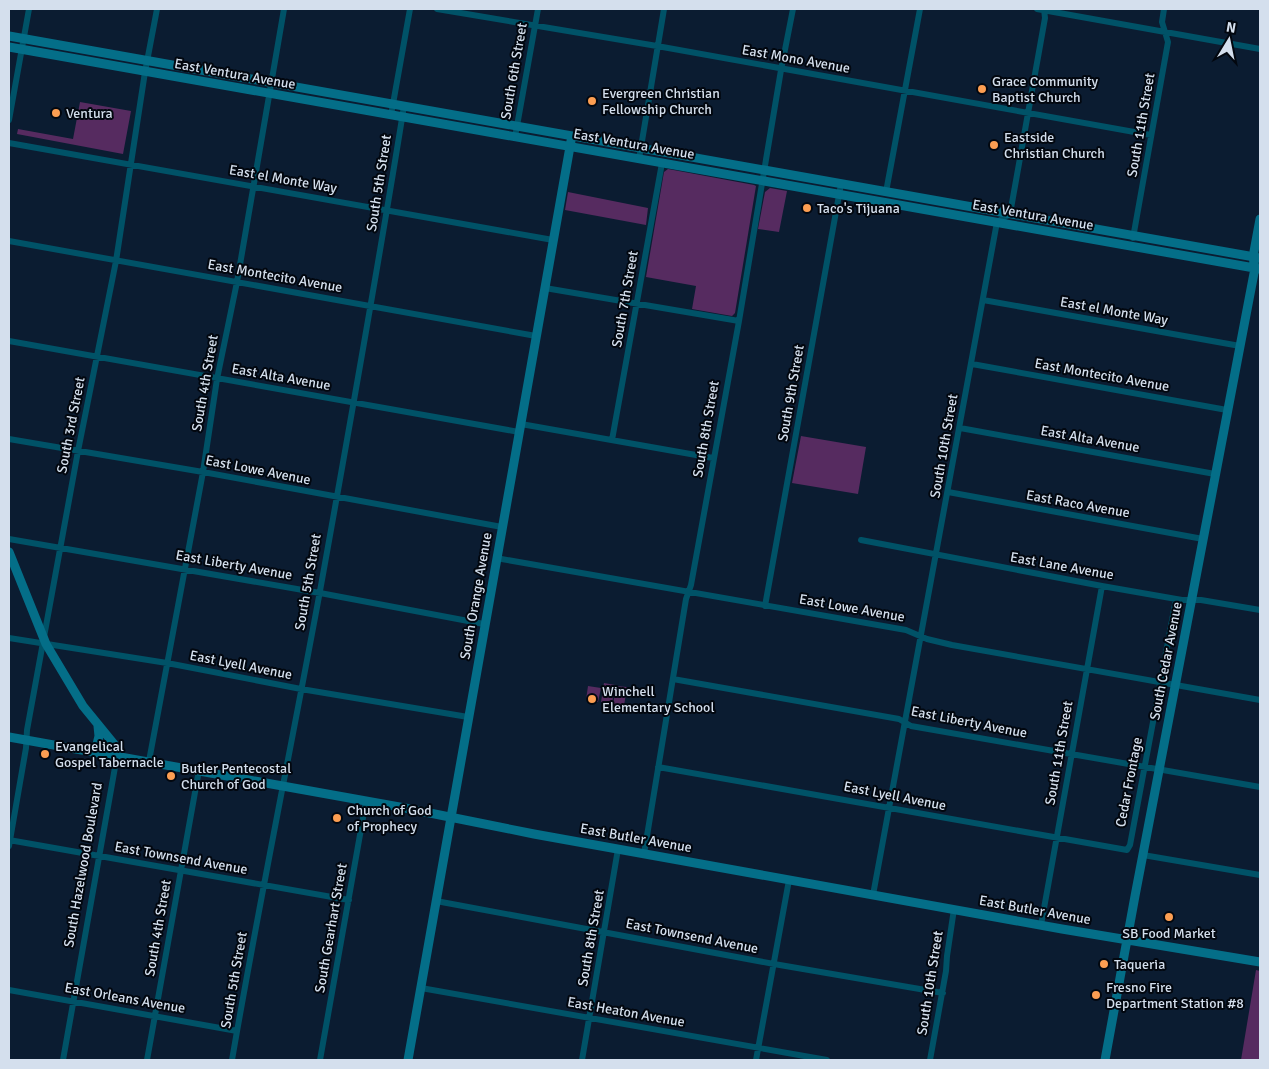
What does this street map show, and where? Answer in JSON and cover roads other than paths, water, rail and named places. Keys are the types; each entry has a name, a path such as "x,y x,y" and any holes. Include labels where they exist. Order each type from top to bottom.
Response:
{"main road":[{"name":"East Ventura Avenue","path":"9,36 1134,236 1258,263"},
{"name":"East Ventura Avenue","path":"9,47 1132,246 1258,263"},
{"name":"South Orange Avenue","path":"408,1060 571,136"},
{"name":"South Cedar Avenue","path":"1105,1060 1202,539 1258,263 1260,219"},
{"path":"9,552 44,642 71,687 114,744 117,756"},
{"path":"95,752 100,736 98,725"},
{"name":"East Butler Avenue","path":"9,737 451,816 534,834 644,854 1260,962"}],"street":[{"path":"9,120 29,9"},
{"name":"South 3rd Street","path":"9,842 26,748 27,730 78,450 116,261 145,72 157,9"},
{"name":"South 4th Street","path":"149,761 203,472 217,379 237,282 268,93 284,9"},
{"name":"South 5th Street","path":"391,115 410,9"},
{"name":"East Mono Avenue","path":"437,9 657,46 781,70 1151,135"},
{"name":"South 6th Street","path":"515,137 538,9"},
{"path":"639,159 664,9"},
{"name":"South 8th Street","path":"644,854 673,679 739,321 793,9"},
{"path":"886,192 920,9"},
{"path":"997,222 1010,214 1045,18 1042,9 1260,49"},
{"name":"South 11th Street","path":"1132,246 1168,42 1162,22 1164,9"},
{"name":"South 5th Street","path":"232,1060 282,786 320,593 352,403 388,210 404,106"},
{"name":"East el Monte Way","path":"9,143 553,240"},
{"name":"South 7th Street","path":"612,440 662,163"},
{"name":"South 9th Street","path":"765,606 841,184"},
{"name":"South 10th Street","path":"873,895 997,222"},
{"name":"East Montecito Avenue","path":"9,242 536,336"},
{"path":"545,288 739,321"},
{"name":"East el Monte Way","path":"983,300 1240,346"},
{"name":"East Alta Avenue","path":"9,342 352,403 612,440 713,458"},
{"name":"East Montecito Avenue","path":"972,364 1227,410"},
{"name":"East Alta Avenue","path":"960,428 1215,474"},
{"name":"East Lowe Avenue","path":"9,439 203,472 336,498 502,527"},
{"name":"East Raco Avenue","path":"948,492 1202,539"},
{"name":"East Liberty Avenue","path":"9,539 320,593 484,624"},
{"name":"East Lane Avenue","path":"861,540 936,556 1176,599 1201,600 1260,610"},
{"name":"East Lowe Avenue","path":"496,558 906,630 952,645 1260,700"},
{"name":"South 11th Street","path":"1041,925 1102,586"},
{"name":"Cedar Frontage","path":"1127,850 1130,845 1176,599"},
{"name":"East Lyell Avenue","path":"9,638 44,642 301,689 468,717"},
{"name":"East Liberty Avenue","path":"673,679 899,720 911,726 1260,787"},
{"name":"South Hazelwood Boulevard","path":"63,1060 117,756"},
{"name":"East Lyell Avenue","path":"658,767 1127,850"},
{"name":"South 4th Street","path":"147,1060 199,770"},
{"name":"South Gearhart Street","path":"320,1060 366,801"},
{"name":"East Townsend Avenue","path":"9,842 349,900"},
{"name":"South 8th Street","path":"582,1060 618,849"},
{"path":"1143,855 1260,875"},
{"path":"756,1060 789,880"},
{"name":"East Townsend Avenue","path":"436,901 774,964 943,993"},
{"name":"South 10th Street","path":"930,1060 943,993 954,909"},
{"name":"East Heaton Avenue","path":"421,988 827,1060"},
{"name":"East Orleans Avenue","path":"9,990 237,1031"}],"place":[{"name":"Grace Community Baptist Church","path":"982,89"},
{"name":"Evergreen Christian Fellowship Church","path":"592,101"},
{"name":"Ventura","path":"56,113"},
{"name":"Eastside Christian Church","path":"994,145"},
{"name":"Taco's Tijuana","path":"807,208"},
{"name":"Winchell Elementary School","path":"592,699"},
{"name":"Evangelical Gospel Tabernacle","path":"45,754"},
{"name":"Butler Pentecostal Church of God","path":"171,776"},
{"name":"Church of God of Prophecy","path":"337,818"},
{"name":"SB Food Market","path":"1169,917"},
{"name":"Taqueria","path":"1104,964"},
{"name":"Fresno Fire Department Station #8","path":"1096,995"}]}
